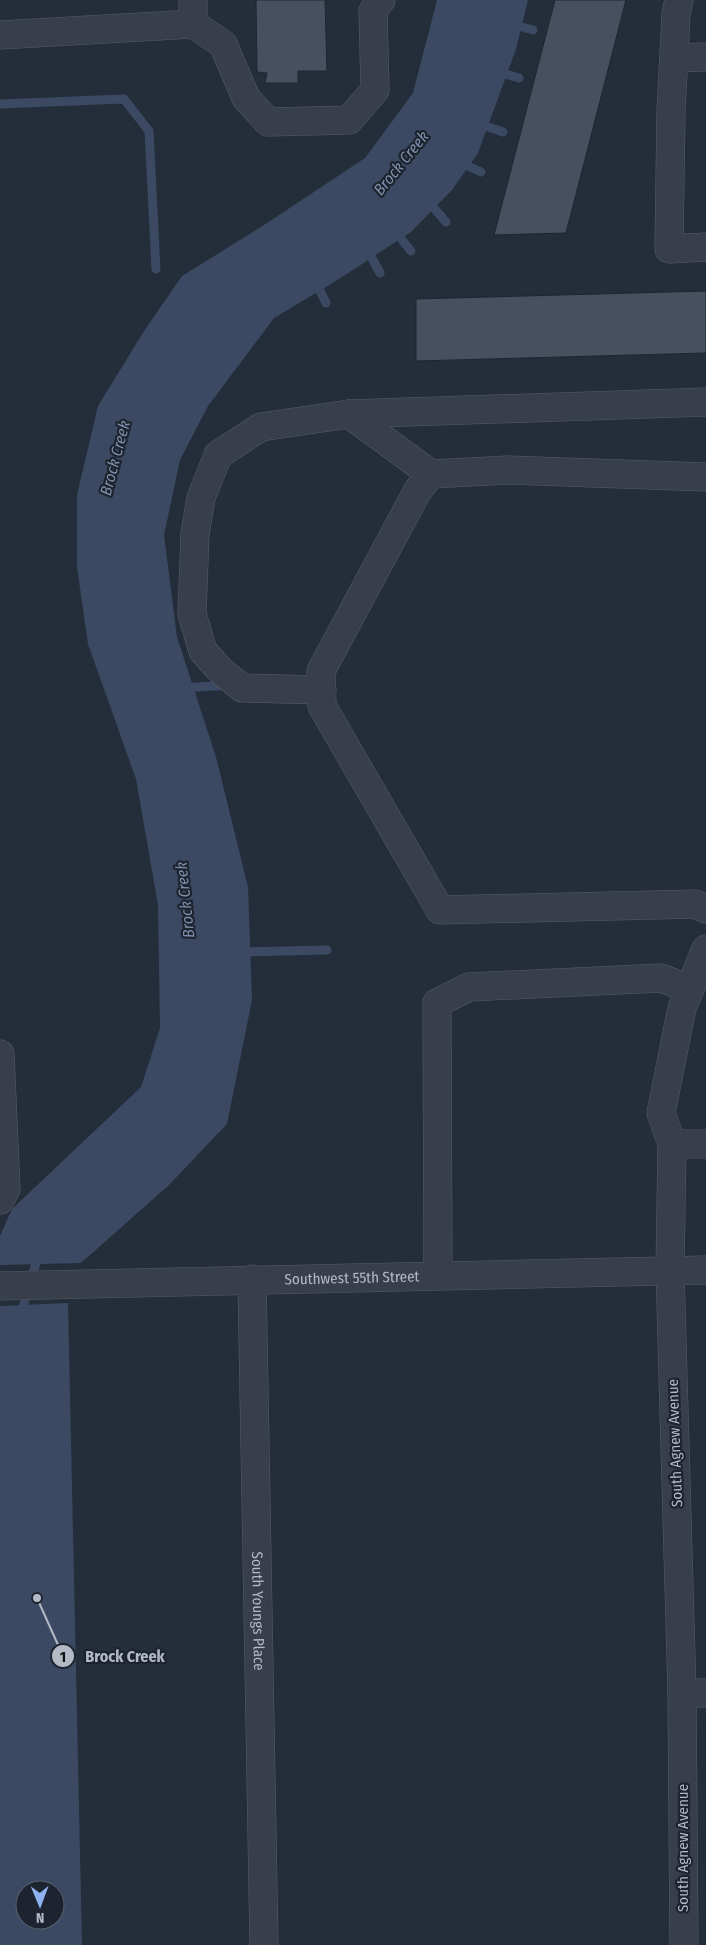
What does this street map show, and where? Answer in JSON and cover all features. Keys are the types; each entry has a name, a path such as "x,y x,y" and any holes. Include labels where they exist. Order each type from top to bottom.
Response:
{"street":[{"path":"0,34 193,12 223,44 246,98 268,122 349,120 375,90 373,11 381,0"},
{"path":"679,0 676,14 671,112 669,249 706,247"},
{"path":"674,58 706,57"},
{"path":"322,690 242,688 220,670 203,652 192,614 195,534 201,498 218,455 260,427 349,414 706,402"},
{"path":"349,414 431,474 508,470 706,477"},
{"path":"431,474 418,490 321,671 322,706 440,910 696,904 706,909"},
{"name":"South Agnew Avenue","path":"684,1945 694,1693 670,1270 672,1144 661,1113 682,1008 706,949"},
{"path":"438,1275 437,1004 469,988 661,978 690,989"},
{"path":"0,1054 6,1189 0,1200"},
{"path":"672,1144 706,1144"},
{"name":"Southwest 55th Street","path":"0,1286 706,1270"},
{"name":"South Youngs Place","path":"252,1279 264,1945"}],"water":[{"name":"Brock Creek","path":"437,0 528,0 516,49 478,153 452,190 411,232 339,279 274,318 208,406 180,460 164,535 177,637 216,757 248,887 252,1000 227,1124 169,1185 81,1263 0,1265 0,1236 12,1209 141,1087 160,1028 158,905 136,779 88,644 77,567 77,495 98,406 144,331 182,276 261,227 365,158 413,93"},
{"path":"68,1303 82,1945 0,1945 0,1306"}],"building":[{"path":"256,0 325,0 327,71 298,71 298,83 265,83 267,73 257,72"},
{"path":"555,0 626,0 566,233 494,235"},
{"path":"706,291 706,353 416,361 416,299"}],"waterway":[{"path":"511,24 533,30"},
{"path":"495,71 519,78"},
{"path":"0,104 124,99 149,131 156,269"},
{"path":"477,123 503,132"},
{"path":"459,162 481,172"},
{"path":"427,200 446,222"},
{"path":"394,230 411,251"},
{"path":"366,247 380,273"},
{"path":"315,280 326,303"},
{"path":"183,688 230,685"},
{"path":"240,952 327,950"},
{"name":"Brock Creek","path":"21,1314 39,1253"}],"place":[{"name":"Brock Creek","path":"37,1598"}]}
